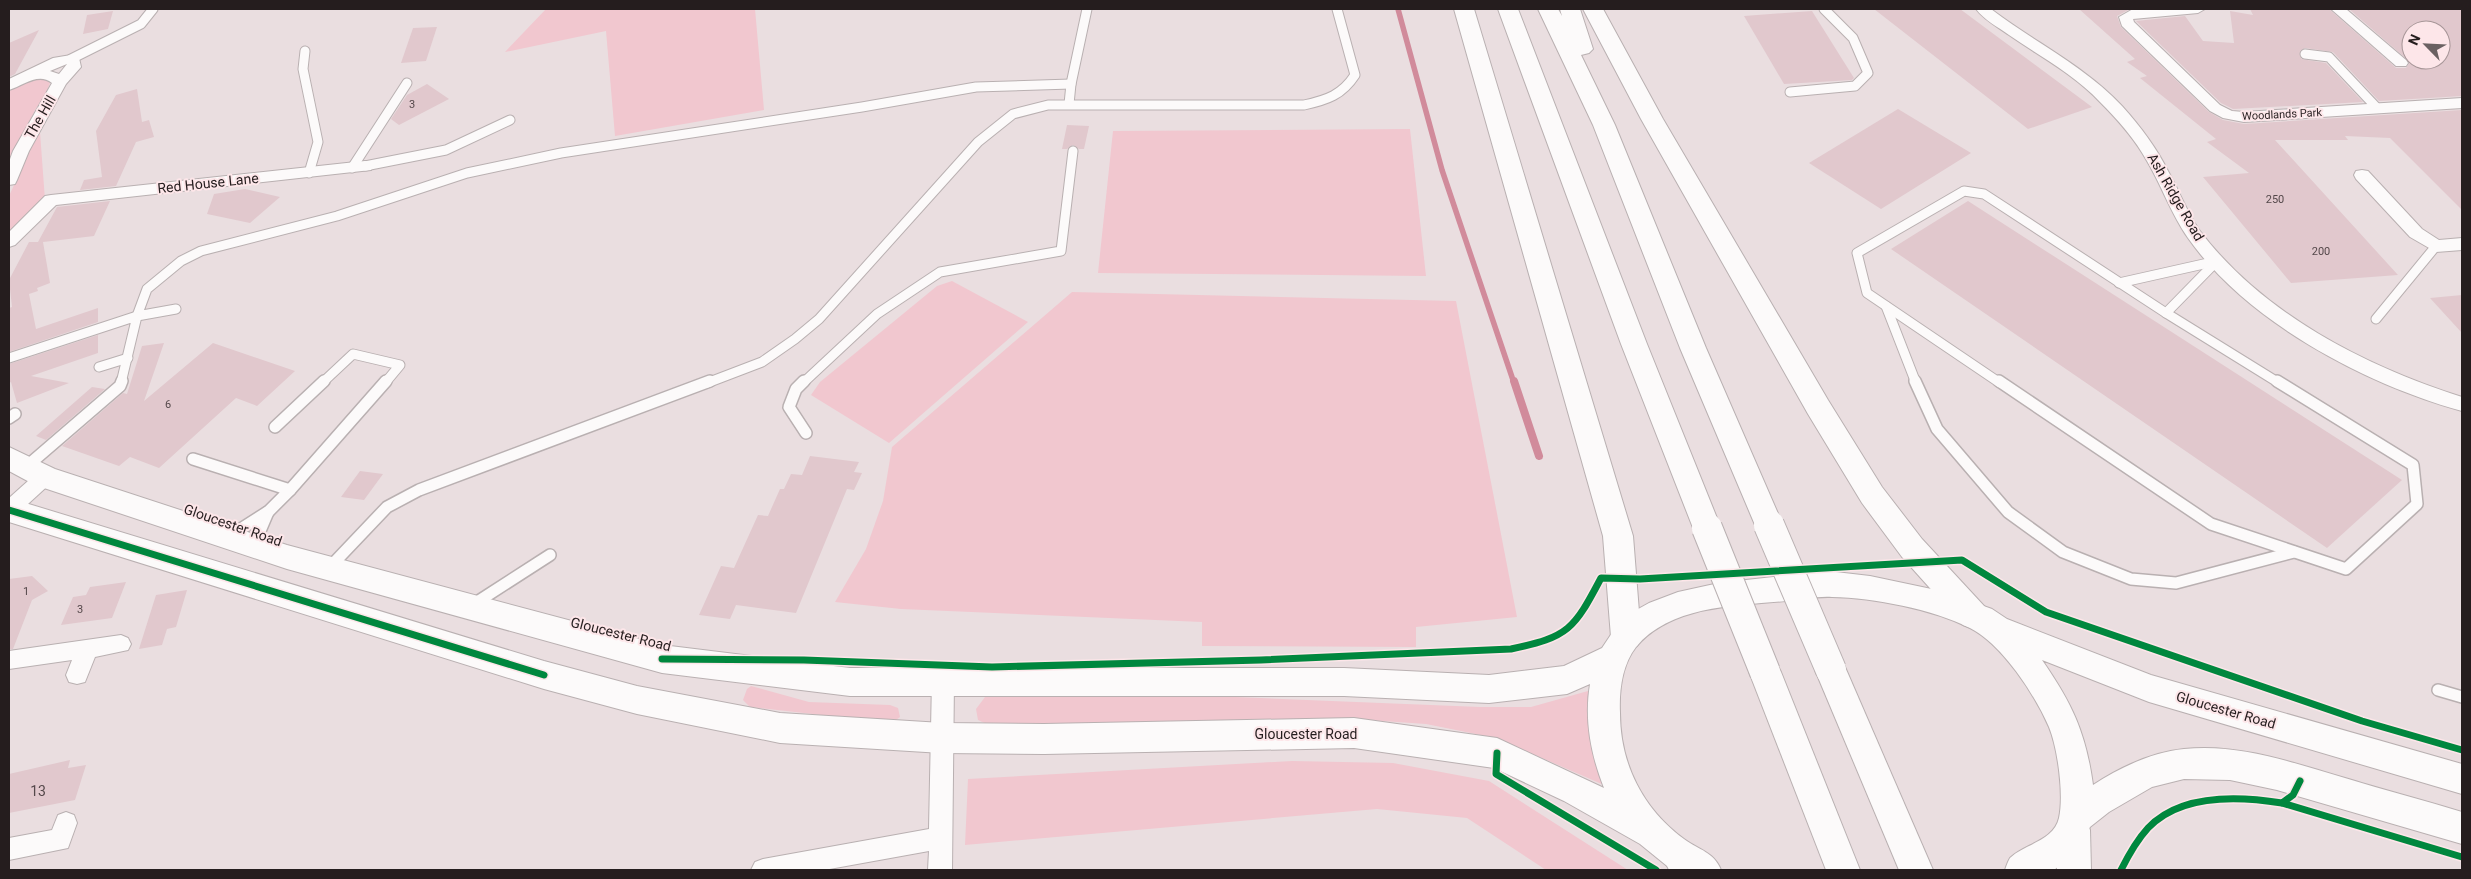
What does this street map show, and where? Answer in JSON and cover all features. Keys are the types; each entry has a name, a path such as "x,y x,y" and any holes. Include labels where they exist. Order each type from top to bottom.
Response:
{"main road":[{"path":"1464,9 1618,536 1620,648 1605,687 1603,715 1605,746 1618,787 1648,831 1692,866"},
{"path":"1492,9 1552,130"},
{"path":"1508,9 1552,130 1843,870"},
{"path":"1548,9 1604,125 1693,348 1916,870"},
{"path":"1570,9 1604,125"},
{"path":"1593,9 1657,127 1818,407 1872,495 1912,548 2029,666 2063,722 2071,748 2077,788 2074,870"},
{"name":"Gloucester Road","path":"27,467 328,568 662,659 850,682 944,680 1344,682 1489,689 1567,680 1620,648 1642,623 1671,608 1710,597 1831,584 1910,596 1985,621 2149,688 2462,778"},
{"name":"Gloucester Road","path":"9,510 525,669 637,700 780,728 942,738 1044,739 1354,733 1497,753 1576,790 1648,831"},
{"path":"2022,870 2052,854 2075,823 2100,798 2136,779 2164,768 2200,762 2265,771 2462,828"}],"street":[{"name":"Ash Ridge Road","path":"1983,9 2072,70 2115,108 2148,150 2194,233 2217,261 2248,293 2289,322 2365,367 2462,404"},
{"name":"Woodlands Park","path":"2198,9 2134,13 2126,16 2127,23 2215,108 2228,115 2244,117 2462,102"},
{"path":"2338,9 2401,63"},
{"name":"The Hill","path":"9,85 58,61 71,59 74,61 74,67 60,82 21,151 9,180"},
{"name":"The Hill","path":"29,76 38,74 54,76 60,82"},
{"name":"Red House Lane","path":"51,200 358,167"},
{"path":"2362,175 2416,233 2436,246 2462,244"},
{"path":"9,241 51,200"},
{"path":"9,510 27,467"},
{"path":"9,660 121,644"},
{"path":"76,674 87,649"},
{"path":"940,870 944,680"},
{"path":"9,850 60,840 66,823"},
{"path":"763,870 940,838"}],"lane":[{"name":"The Hill","path":"71,59 141,24 153,9"},
{"path":"1070,104 1071,84 1087,9"},
{"path":"328,568 387,507 419,490 762,362 795,339 819,319 978,142 1013,114 1048,105 1070,104 1304,105 1329,99 1346,90 1355,75 1338,9"},
{"path":"1790,92 1855,86 1868,72 1853,38 1824,9"},
{"path":"305,51 303,69 318,142 309,173"},
{"path":"2305,54 2329,57 2377,108"},
{"path":"358,167 407,83"},
{"path":"27,467 120,386 126,374 128,358 146,289 181,261 201,250 337,216 467,173 562,153 862,107 976,86 1071,84"},
{"path":"358,167 446,150 510,120"},
{"path":"806,433 789,407 796,389 877,314 940,272 1001,263 1061,251 1074,151"},
{"path":"1964,191 1984,194 2166,313 2413,465 2417,504 2346,569 2211,524 1886,306 1867,293 1857,253 1964,191"},
{"path":"2376,319 2436,246"},
{"path":"2119,283 2217,261"},
{"path":"2166,313 2217,261"},
{"path":"1886,306 1914,379 1937,429 2008,512 2063,552 2131,579 2176,583 2295,552"},
{"path":"9,358 138,316 176,309"},
{"path":"242,540 290,490 400,365 353,354 275,427"},
{"path":"99,368 128,358"},
{"path":"194,459 290,490"},
{"path":"242,540 269,511"},
{"path":"469,607 550,556"},
{"path":"2438,690 2462,697"}],"shaded area":[{"path":"546,9 755,9 764,110 615,136 606,31 505,52"},
{"path":"36,76 48,79 50,83 46,94 35,110 9,169 9,87"},
{"path":"1410,129 1426,276 1098,273 1113,131"},
{"path":"40,132 45,200 17,228 9,232 9,196"},
{"path":"952,281 1028,322 889,443 811,395 820,382 937,286"},
{"path":"1072,292 1456,301 1517,617 1416,627 1416,647 1202,646 1202,622 901,609 835,602 866,549 883,501 892,447"},
{"path":"751,686 809,702 890,705 898,708 900,717 892,723 750,707 743,700 747,689"},
{"path":"1588,691 1590,726 1604,785 1496,738 1426,724 1354,719 991,726 978,720 976,709 985,697 1003,692 1187,695 1480,707 1531,707"},
{"path":"1292,761 1393,763 1489,781 1628,870 1546,870 1467,818 1377,809 965,845 968,779"}],"building":[{"path":"1874,9 1960,9 2092,107 2028,129"},
{"path":"2079,9 2130,9 2117,16 2121,27 2209,112 2223,120 2244,124 2462,110 2462,210 2390,138 2345,136 2348,140 2275,140 2398,275 2291,283 2203,177 2249,173 2207,142 2216,139 2140,78 2147,76 2127,62 2135,59"},
{"path":"2250,9 2329,9 2396,68 2401,68 2401,70 2451,70 2451,20 2401,20 2401,54 2349,9 2462,9 2462,96 2379,101 2333,52 2305,48 2300,51 2301,59 2326,63 2363,102 2233,109 2221,103 2136,21 2185,16 2203,41 2234,43 2230,11 2253,15"},
{"path":"113,11 108,29 83,34 87,15"},
{"path":"1812,11 1854,78 1852,80 1784,84 1744,16"},
{"path":"437,27 426,61 401,63 413,28"},
{"path":"39,30 15,74 9,77 9,43"},
{"path":"427,84 449,99 399,125 391,119 407,95"},
{"path":"137,89 142,122 149,120 154,137 136,142 116,186 80,190 84,180 102,177 96,131 116,95"},
{"path":"1898,109 1971,153 1881,209 1809,163"},
{"path":"1067,125 1089,126 1084,149 1079,149 1073,145 1067,149 1062,149"},
{"path":"245,189 280,197 250,223 207,214 214,194"},
{"path":"110,201 94,236 43,242 50,283 37,288 38,291 29,294 36,329 98,308 98,322 9,352 9,308 12,307 9,280 29,242 38,242 57,207"},
{"path":"1968,201 2402,480 2327,548 1891,249"},
{"path":"2462,295 2462,333 2430,298"},
{"path":"98,335 98,353 31,376 69,383 17,403 11,382 9,383 9,364"},
{"path":"164,343 144,401 213,343 295,371 257,406 236,398 159,468 130,457 119,466 62,446 123,393 127,394 142,346"},
{"path":"92,387 105,389 46,440 36,436"},
{"path":"810,456 859,462 854,472 862,473 854,490 847,489 796,613 736,605 730,619 699,615 721,566 734,568 758,515 768,516 780,489 784,489 791,474 802,475"},
{"path":"360,471 383,474 364,500 341,497"},
{"path":"32,576 48,591 32,600 13,649 9,649 9,579"},
{"path":"126,582 112,618 61,625 73,597 86,595 90,587"},
{"path":"187,590 176,627 167,629 162,645 139,649 156,595"},
{"path":"70,760 68,768 86,765 75,800 9,813 9,774"}],"waterway":[{"path":"1398,9 1442,170 1514,383"},
{"path":"1514,381 1539,456"}],"cycle path":[{"path":"9,510 544,675"},
{"path":"662,659 804,660 992,667 1261,660 1511,649 1549,639 1570,628 1584,611 1601,578 1640,579 1962,560 2046,612 2362,721 2462,750"},
{"path":"1497,753 1496,774 1656,870"},
{"path":"2121,870 2148,828 2166,815 2205,801 2230,797 2282,803 2293,795 2300,781"},
{"path":"2282,803 2462,857"}]}
